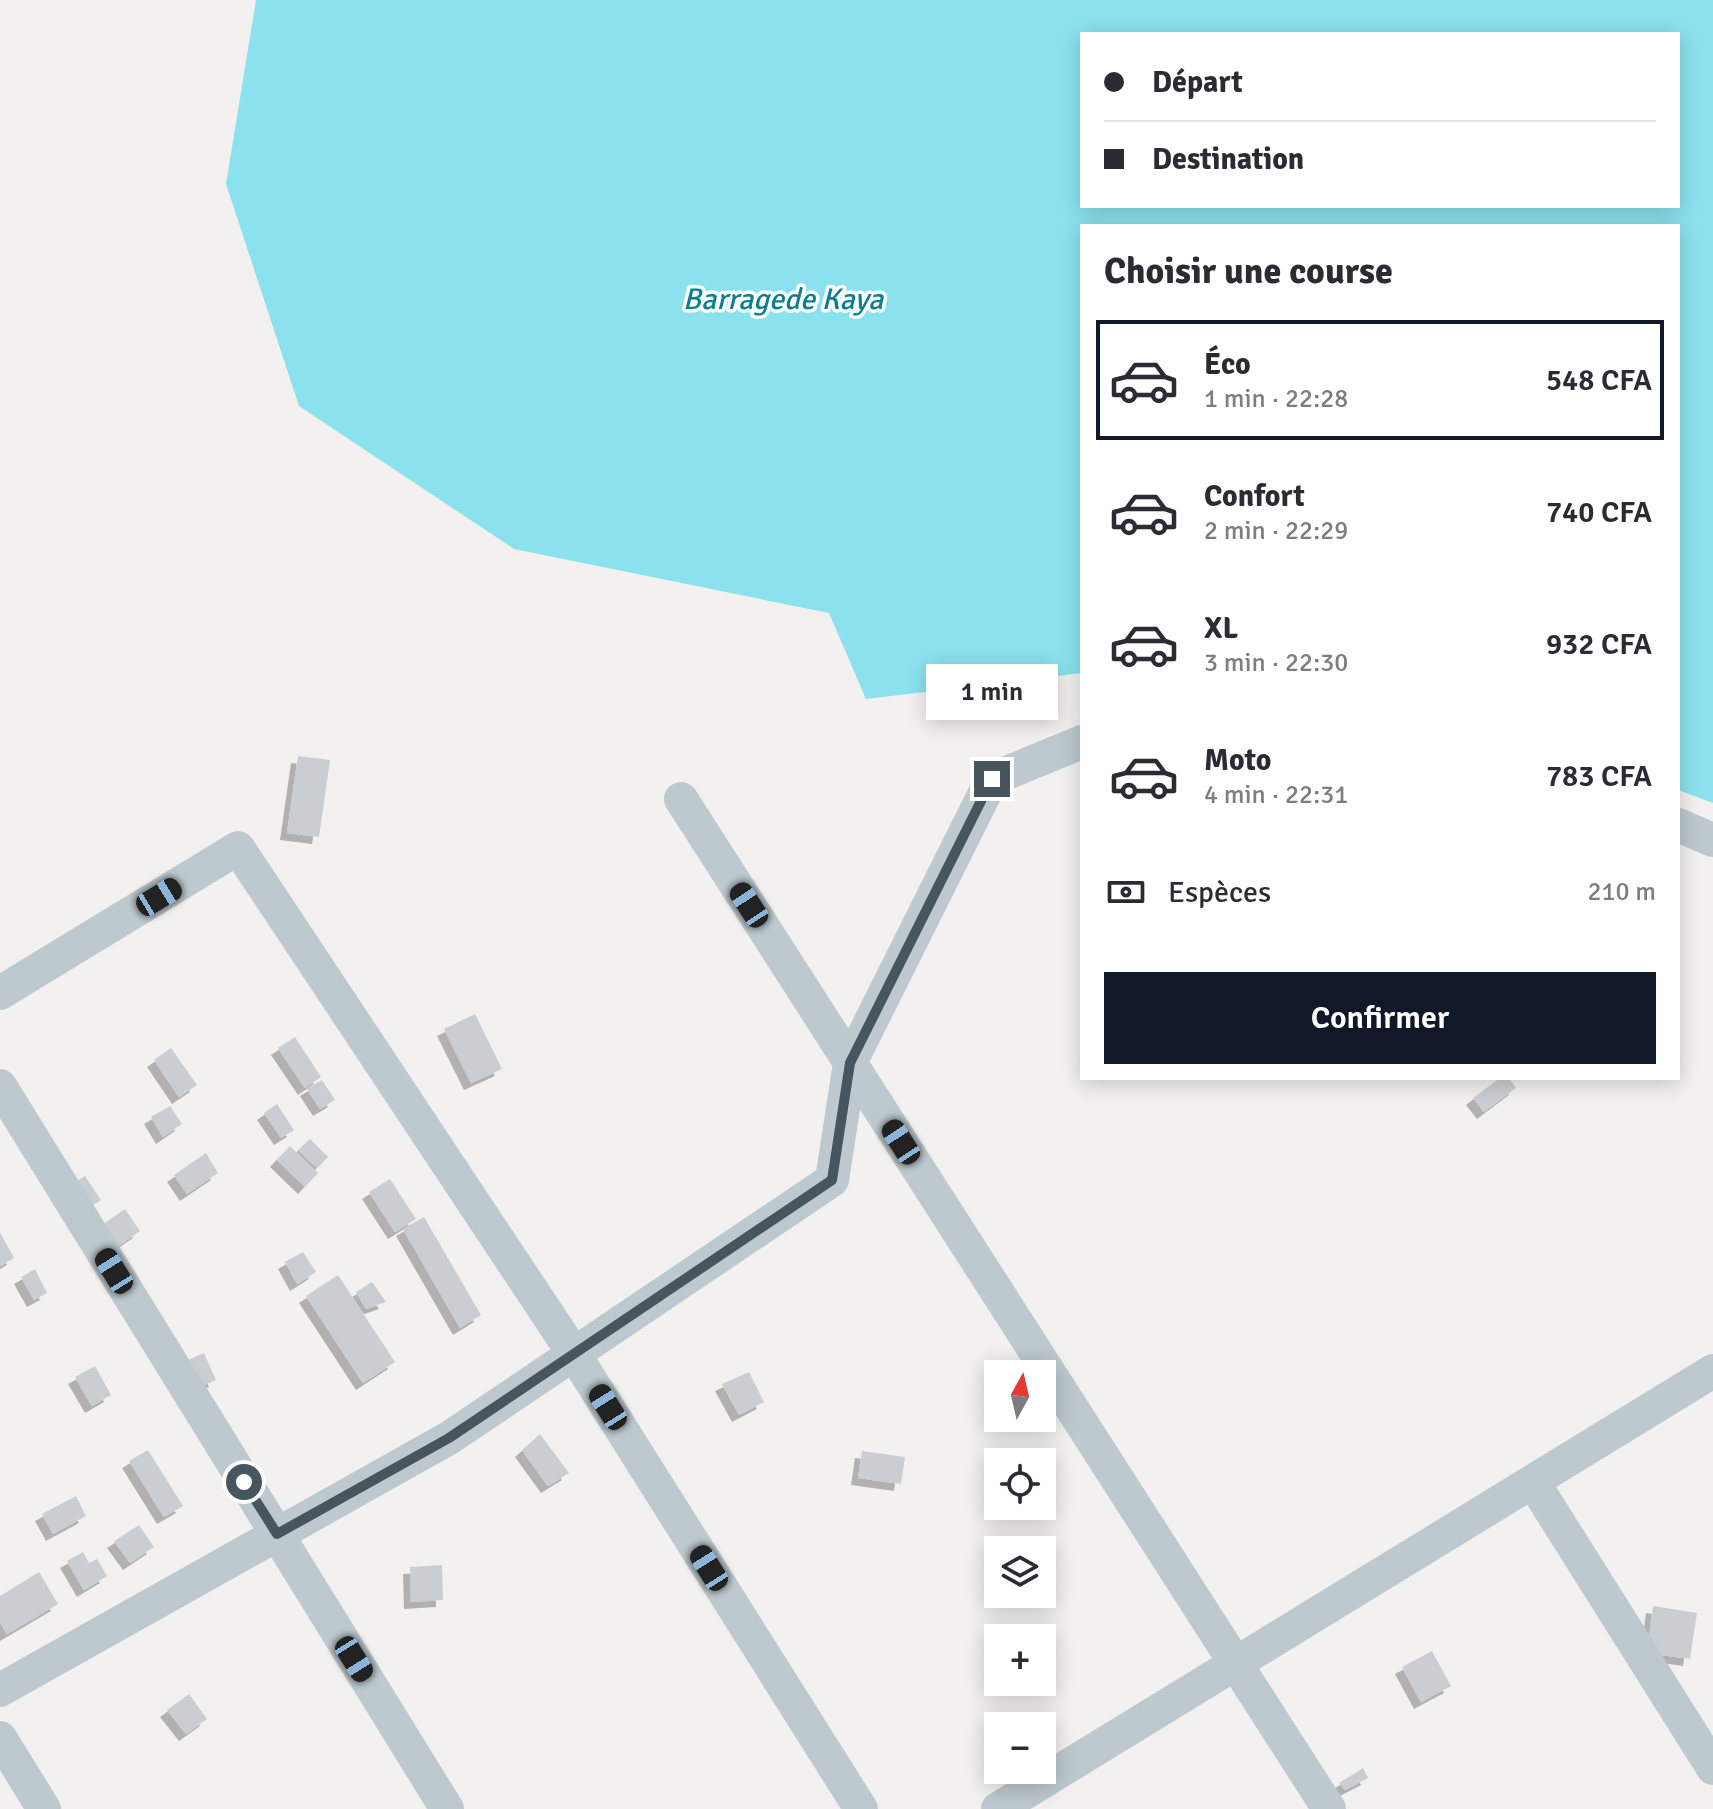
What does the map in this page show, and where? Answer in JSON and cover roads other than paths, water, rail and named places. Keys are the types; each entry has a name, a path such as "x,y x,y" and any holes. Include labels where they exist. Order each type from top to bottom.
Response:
{"street":[{"path":"0,1690 449,1438 832,1180 850,1063 992,779 1080,743"},
{"path":"681,799 1329,1809"},
{"path":"1680,826 1713,840"},
{"path":"0,993 238,848 574,1354 861,1809"},
{"path":"0,1086 447,1809"},
{"path":"998,1809 1713,1371"},
{"path":"1533,1482 1713,1768"},
{"path":"0,1738 44,1809"}],"water":[{"name":"Barragede Kaya","path":"256,0 1713,0 1713,803 1680,791 1680,224 1080,224 1080,673 866,699 829,613 514,549 299,406 226,184"}]}
